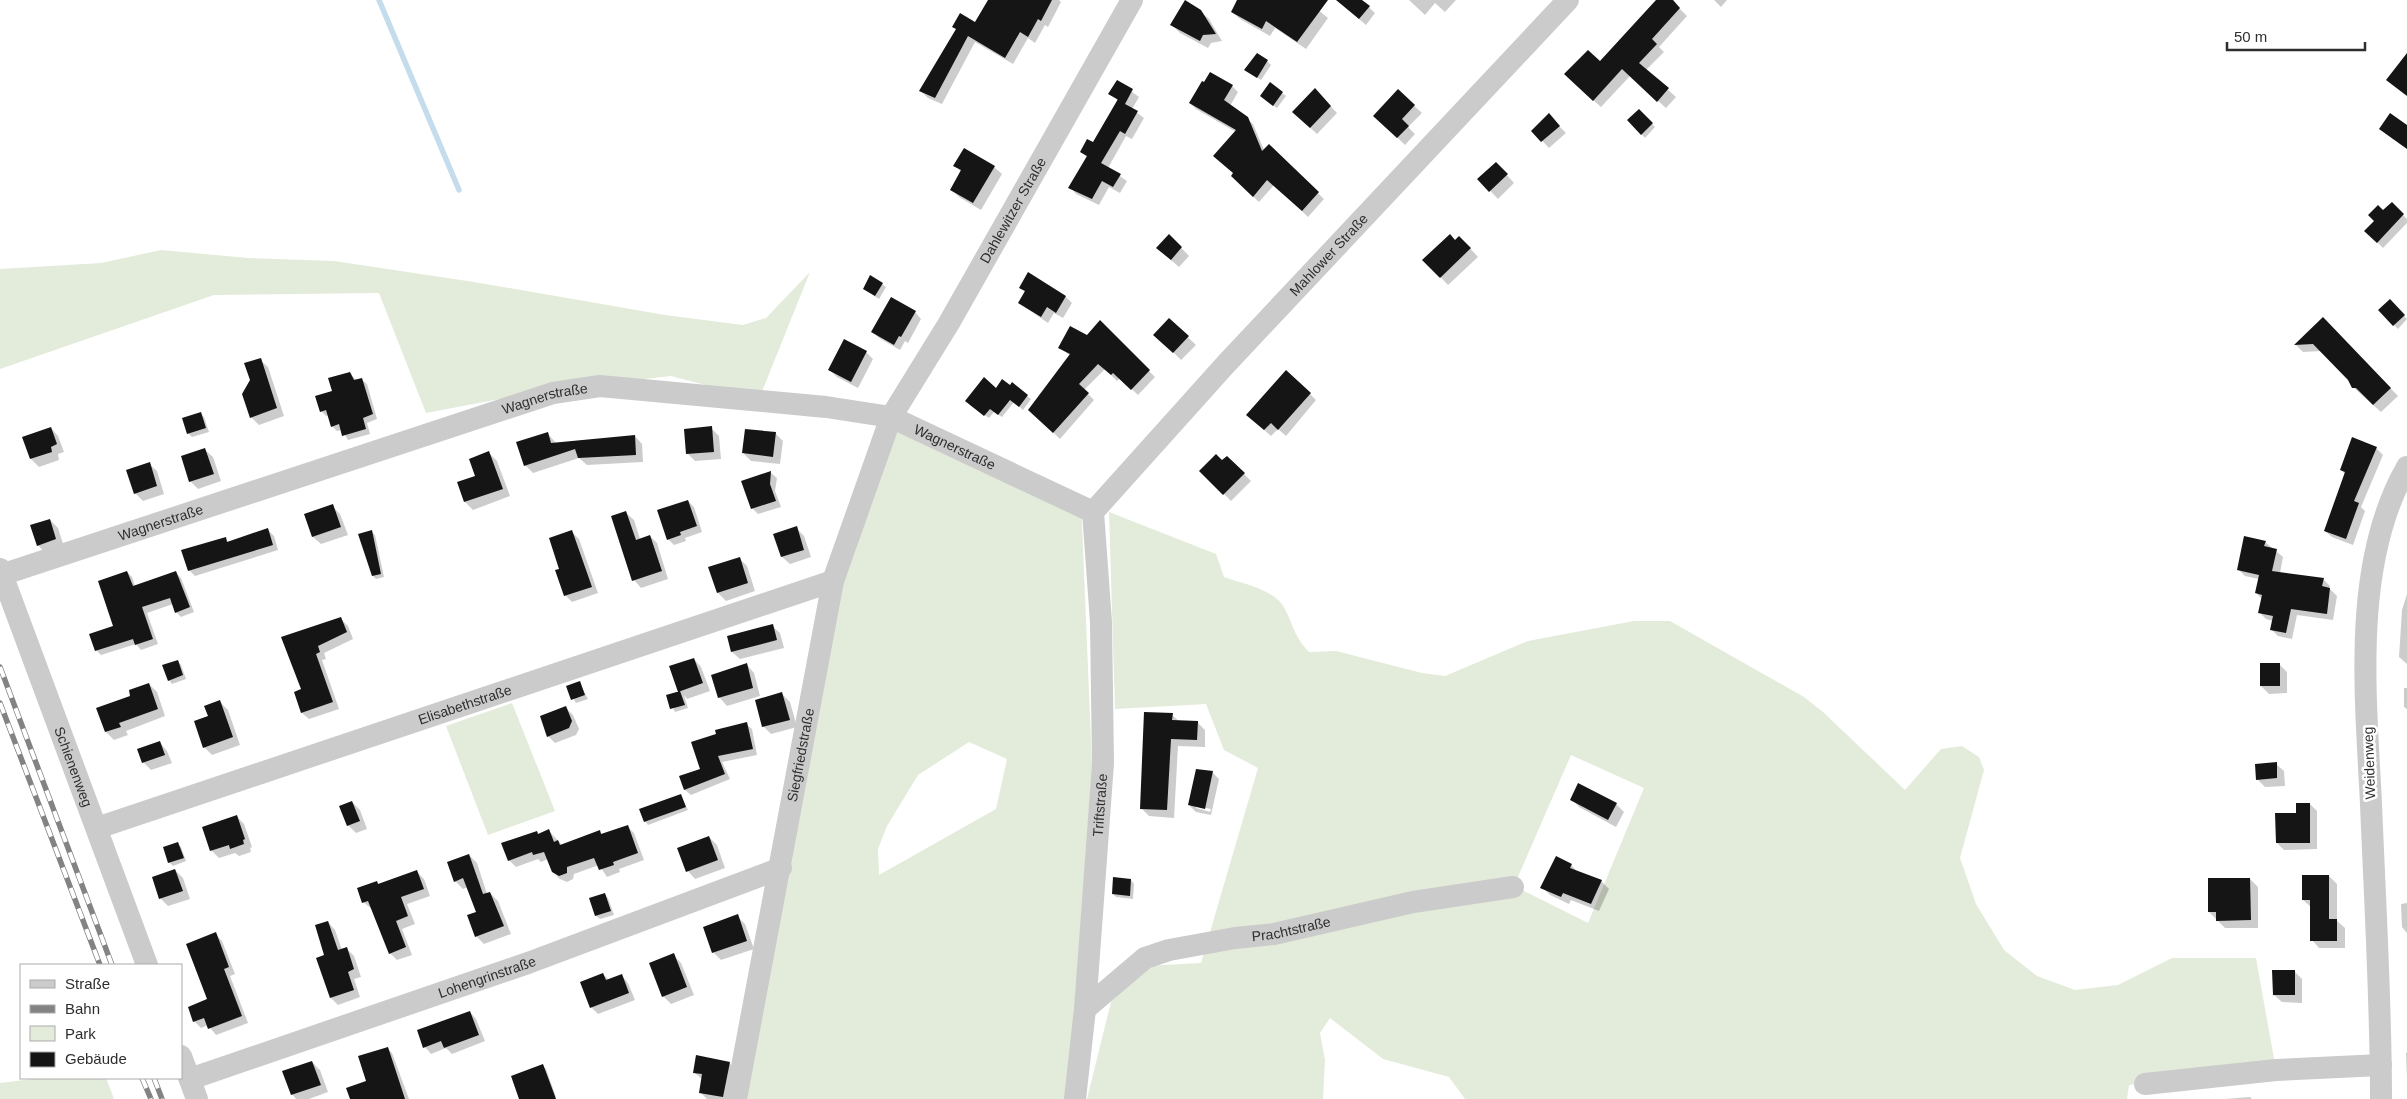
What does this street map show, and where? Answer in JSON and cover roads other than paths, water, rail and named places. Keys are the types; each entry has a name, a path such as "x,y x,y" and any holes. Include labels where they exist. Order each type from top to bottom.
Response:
{"street":[{"name":"Dahlewitzer Straße","path":"891,417 949,323 1132,0"},
{"name":"Mahlower Straße","path":"1093,512 1226,364 1568,0"},
{"name":"Wagnerstraße","path":"1,572 553,393 600,386 826,407 891,417 1093,512"},
{"name":"Siegfriedstraße","path":"736,1099 781,868 833,581 891,417"},
{"name":"Weidenweg","path":"2381,1099 2365,670 2370,575 2385,520 2407,467"},
{"name":"Triftstraße","path":"1075,1099 1085,1009 1103,763 1101,622 1093,512"},
{"name":"Schienenweg","path":"1,572 148,964"},
{"name":"Elisabethstraße","path":"97,828 833,581"},
{"name":"Lohengrinstraße","path":"193,1089 781,868"},
{"name":"Prachtstraße","path":"1085,1009 1145,958 1169,950 1235,938 1274,934 1414,902 1513,887"},
{"path":"182,1059 193,1089"},
{"path":"2145,1084 2276,1070 2381,1065"}],"waterway":[{"path":"379,0 459,190"}],"railway":[{"path":"0,667 112,964"},
{"path":"0,703 100,964"},
{"path":"142,1079 151,1099"},
{"path":"154,1079 162,1099"}]}
